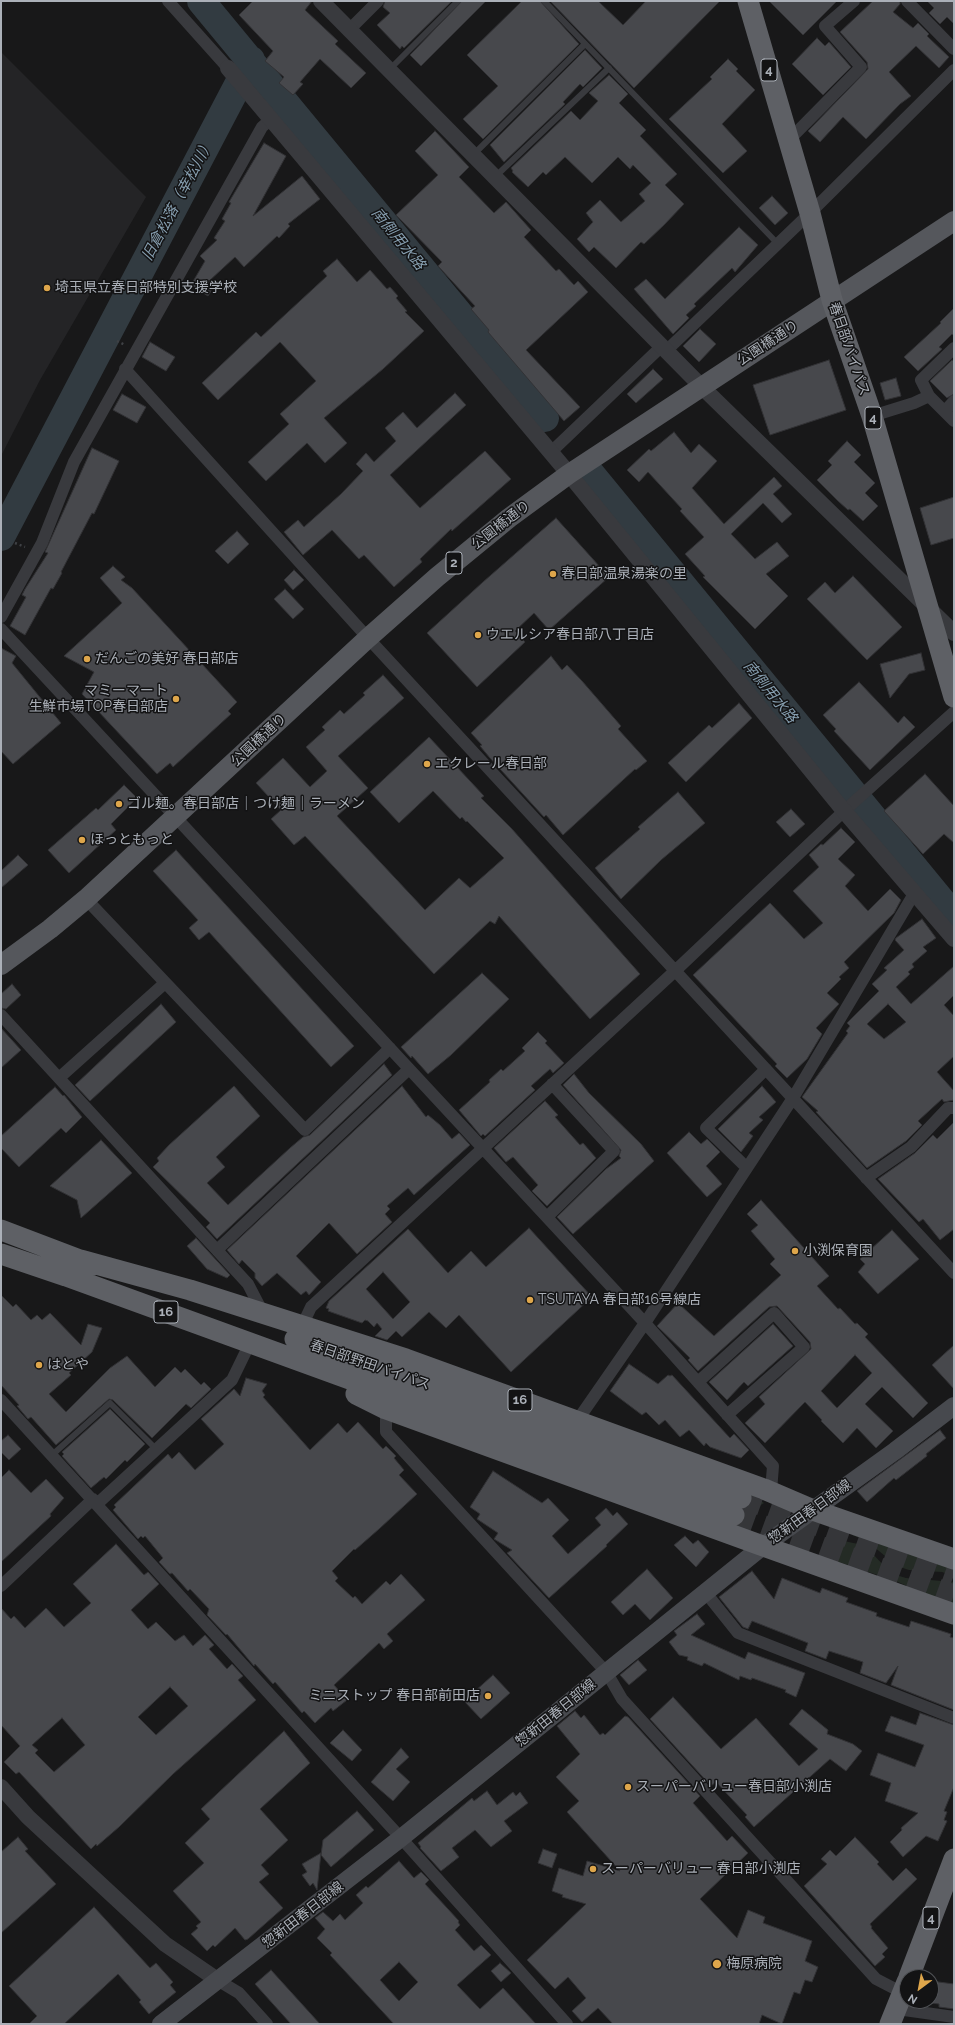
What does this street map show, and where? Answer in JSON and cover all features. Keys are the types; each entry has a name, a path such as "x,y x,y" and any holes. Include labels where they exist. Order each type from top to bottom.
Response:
{"highway":[{"name":"春日部バイパス","path":"748,1 810,213 832,300 872,416 926,606 954,697"},
{"name":"春日部野田バイパス","path":"1,1230 738,1507 258,1346 1,1254"},
{"name":"16","path":"80,1260 190,1290 406,1359 770,1491 813,1510 954,1559"},
{"name":"16","path":"258,1346 386,1409 954,1614"},
{"name":"4","path":"912,1969 954,1859"}],"main road":[{"name":"公園橋通り","path":"1,965 50,929 86,899 368,638 470,549 569,474 954,221"},
{"name":"惣新田春日部線","path":"161,2024 219,1981 401,1838 763,1546 954,1406"}],"street":[{"path":"168,1 228,68 551,452 848,807 954,939"},
{"path":"321,1 701,386 954,633"},
{"path":"349,30 378,1"},
{"path":"789,140 861,67 825,26 854,1"},
{"path":"907,1 954,49"},
{"path":"551,452 778,244 954,70"},
{"path":"1,617 42,543 74,462 262,127 266,115"},
{"path":"954,348 921,380 929,396 954,420"},
{"path":"125,369 368,638 954,1273"},
{"path":"872,416 914,403 929,396"},
{"path":"945,411 954,401"},
{"path":"1,629 645,1323 773,1466 770,1491"},
{"path":"302,1326 311,1307 675,971 848,807 954,712"},
{"path":"577,1421 645,1323 793,1098 916,892"},
{"path":"86,899 305,1130 390,1048"},
{"path":"59,1078 165,983"},
{"path":"1,1015 248,1284 263,1313"},
{"path":"217,1250 409,1069"},
{"path":"747,1168 706,1128 766,1069"},
{"path":"547,1217 614,1150 552,1084"},
{"path":"866,1178 911,1147 948,1108 954,1108"},
{"path":"698,1382 774,1313 804,1347 727,1415"},
{"path":"1,1586 95,1502 157,1450 232,1380 258,1346"},
{"path":"1,1400 401,1838 567,2024"},
{"path":"386,1409 386,1432 607,1673 622,1700 876,1979 899,1996"},
{"path":"706,1593 738,1633 954,1718"},
{"path":"1,1787 28,1817 165,1944 239,1993 267,2024"},
{"path":"933,2009 954,2017"}],"lane":[{"path":"389,70 458,1"},
{"path":"544,1 778,244"},
{"path":"473,155 585,44"},
{"path":"495,178 608,68"},
{"path":"52,1455 110,1403 157,1450"}],"shaded area":[{"name":"埼玉県立春日部特別支援学校","path":"1,52 146,197 40,380 1,456"},
{"path":"745,1489 764,1503 733,1524"},
{"path":"853,1532 954,1569 954,1576 942,1572 909,1570 897,1566 867,1541 852,1535"},
{"path":"844,1541 858,1544 871,1552 887,1569 896,1575 906,1578 954,1582 954,1607 898,1582 820,1554 833,1544"}],"building":[{"path":"253,1 312,1 305,10 338,41 335,44 366,73 351,88 320,59 300,82 303,84 293,95 279,83 284,77 265,61 273,51 239,15"},
{"path":"385,1 452,1 404,48 402,46 400,49 377,25 390,13 383,7"},
{"path":"462,1 486,1 421,66 410,55"},
{"path":"522,1 540,1 579,44 483,139 463,119 498,86 467,55"},
{"path":"550,1 598,1 623,25 646,1 720,1 634,88"},
{"path":"769,1 837,1 803,35"},
{"path":"873,1 900,1 900,4 893,12 913,28 918,23 929,34 927,36 949,57 939,68 916,46 889,72 911,96 900,104 866,139 843,117 820,142 808,131 868,69 867,62 840,32"},
{"path":"927,1 954,1 954,24 947,17 940,24 929,13 934,8"},
{"path":"817,38 825,46 829,42 851,67 823,95 792,64"},
{"path":"585,50 602,68 583,87 580,84 563,102 565,104 504,162 490,145"},
{"path":"728,59 738,69 736,71 755,90 722,124 747,151 723,173 669,119 712,79 710,77"},
{"path":"609,75 628,94 619,103 646,130 640,136 677,174 665,185 684,204 644,244 641,242 616,268 594,247 589,252 577,239 593,222 586,213 600,200 621,222 645,201 639,194 651,183 633,165 630,169 618,157 592,183 565,157 546,175 543,172 528,187 512,172 513,171 511,168 571,111 580,120 598,101 589,93"},
{"path":"435,131 469,167 459,177 494,213 506,202 531,230 524,237 556,271 559,269 574,285 578,281 588,292 526,350 580,407 564,421 488,332 489,330 471,309 475,306 438,266 442,262 396,215 438,175 415,151"},
{"path":"264,143 286,156 253,216 302,176 320,199 288,224 290,226 279,238 277,236 244,267 235,257 209,281 215,284 208,296 191,285 205,261 200,256 217,240 214,238 225,221 222,219 231,203 229,202"},
{"path":"772,196 788,213 775,225 759,208"},
{"path":"739,227 758,245 735,272 732,268 694,304 696,306 686,315 689,318 673,334 634,289 646,279 665,299"},
{"path":"337,259 357,282 370,270 387,289 390,287 398,296 396,298 407,311 405,312 424,331 383,369 324,418 347,443 325,463 307,443 266,481 248,462 289,424 280,414 316,381 280,342 218,400 202,383 256,332 261,337 327,276 323,271"},
{"path":"954,308 954,336 952,334 939,347 942,349 918,371 904,357 941,323 940,322"},
{"path":"700,329 716,344 699,362 683,346"},
{"path":"150,342 175,357 166,371 142,357"},
{"path":"829,360 846,410 770,435 753,385"},
{"path":"952,360 954,362 954,394 947,398 930,381"},
{"path":"653,369 663,379 636,403 627,394"},
{"path":"896,378 901,396 885,400 880,383"},
{"path":"455,393 466,405 390,475 420,508 485,451 511,479 452,531 451,529 420,559 422,562 394,587 364,555 359,559 332,530 303,555 284,532 298,520 304,527 341,494 363,471 356,464 366,453 374,462 396,441 385,428 403,412 417,428"},
{"path":"122,394 146,407 137,423 113,410"},
{"path":"674,432 691,453 699,444 717,461 692,488 724,524 774,477 782,486 773,494 792,514 782,523 763,503 731,534 755,559 777,542 789,556 766,574 788,596 755,629 703,577 705,576 685,554 704,537 680,511 682,509 648,472 639,482 627,470 649,449 651,451"},
{"path":"847,441 861,455 854,462 875,483 865,493 878,506 863,521 850,509 848,510 817,480 832,465 828,461"},
{"path":"92,448 119,461 94,514 92,513 61,572 62,573 53,589 51,588 25,635 10,626 26,597 22,595 25,589 48,553 45,552"},
{"path":"954,497 954,538 931,545 920,508"},
{"path":"556,518 609,577 549,630 534,613 515,631 525,642 477,687 427,633"},
{"path":"237,531 249,544 228,564 215,551"},
{"path":"113,566 125,577 121,580 132,588 237,702 228,711 231,714 173,767 170,763 157,774 82,694 94,672 64,656 122,603 100,578"},
{"path":"294,570 304,580 293,590 284,580"},
{"path":"853,576 902,627 867,660 807,599 825,582 835,593"},
{"path":"285,589 304,609 293,619 274,599"},
{"path":"1,648 16,656 12,663 61,723 13,764 1,751"},
{"path":"921,653 925,670 909,674 890,698 880,664"},
{"path":"551,656 562,670 567,665 582,681 621,726 618,729 647,761 636,770 635,769 563,835 546,815 544,817 490,758 480,746 482,745 471,733"},
{"path":"383,675 404,698 338,756 368,788 337,816 425,910 459,878 470,888 504,858 467,821 466,822 462,817 460,819 433,791 399,823 370,792 429,737 484,796 481,798 512,829 640,974 590,1019 499,916 495,924 490,921 434,974 305,836 294,845 271,819 281,810 256,783 283,758 310,787 327,771 306,747 325,730 322,727 340,710 344,714 365,695 363,693"},
{"path":"859,682 898,723 904,716 915,727 870,770 834,731 836,729 823,715"},
{"path":"739,703 752,718 686,782 668,763 709,725 712,728"},
{"path":"925,774 954,806 954,843 944,834 923,854 884,811"},
{"name":"ほっともっと","path":"124,785 137,798 111,824 116,830 69,873 48,850 96,808 98,810"},
{"path":"678,792 705,823 661,860 621,899 595,868 640,829 638,827"},
{"path":"791,809 805,824 790,837 776,822"},
{"path":"841,828 855,842 838,859 855,875 845,886 868,911 890,889 901,900 894,913 844,962 849,968 839,977 841,979 827,993 839,1004 816,1028 822,1034 807,1059 787,1078 775,1066 777,1064 693,975 770,903 804,939 823,923 793,891 819,867 809,855 821,844 823,845"},
{"path":"176,850 354,1046 331,1067 209,932 199,940 189,928 198,920 153,871"},
{"path":"18,855 28,865 1,888 1,871"},
{"path":"922,919 936,938 923,947 927,951 912,964 914,967 908,972 910,974 896,987 911,1004 954,966 954,995 944,1005 954,1016 954,1056 937,1072 954,1091 954,1100 944,1102 942,1099 918,1121 922,1125 906,1141 867,1168 816,1112 818,1111 802,1097 848,1033 846,1031 850,1026 847,1023 879,991 872,984 887,970 884,968 904,950 895,940","holes":["888,1004 906,1022 884,1039 867,1024"]},
{"path":"482,973 509,999 451,1055 428,1074 412,1056 411,1058 401,1047"},
{"path":"12,984 21,995 6,1009 1,1008 1,994"},
{"path":"161,1004 176,1022 90,1101 75,1085"},
{"path":"1,1028 21,1050 1,1068"},
{"path":"538,1032 547,1041 545,1043 564,1063 553,1073 550,1069 531,1086 535,1090 485,1136 483,1134 481,1136 459,1110 490,1082 489,1080 501,1069 503,1071 525,1051 522,1048"},
{"path":"384,1064 392,1075 217,1239 206,1227 210,1223 153,1167 159,1161 157,1158 169,1145 234,1086 260,1116 216,1157 225,1167 207,1183 228,1205 290,1148 303,1137 310,1135"},
{"path":"574,1074 589,1093 641,1144 654,1161 573,1234 557,1217 606,1169 621,1158 619,1156 621,1150 563,1085"},
{"path":"402,1086 426,1117 428,1115 440,1125 452,1139 459,1133 470,1145 414,1195 408,1188 387,1206 390,1209 385,1214 392,1222 357,1254 329,1223 296,1256 321,1282 309,1295 306,1291 301,1295 277,1273 262,1286 255,1278 255,1273 242,1260 239,1264 227,1250"},
{"path":"762,1086 776,1102 759,1117 763,1120 749,1133 753,1136 741,1152 718,1129"},
{"path":"55,1087 63,1096 64,1095 82,1117 66,1133 61,1128 19,1167 1,1148 1,1136"},
{"path":"545,1101 558,1115 555,1117 580,1145 583,1143 596,1158 547,1206 532,1191 538,1185 513,1157 506,1162 494,1148"},
{"path":"954,1122 954,1229 940,1240 923,1219 919,1222 878,1179 915,1153 933,1135 937,1139"},
{"path":"689,1132 701,1144 707,1139 720,1152 706,1166 722,1184 707,1197 667,1153"},
{"path":"101,1140 132,1173 81,1218 77,1200 50,1186"},
{"path":"761,1200 829,1276 817,1286 838,1309 840,1308 855,1324 857,1323 868,1334 865,1337 928,1403 913,1418 882,1387 865,1404 893,1431 876,1448 857,1428 843,1443 805,1402 765,1443 745,1423 765,1404 759,1397 811,1349 810,1342 777,1306 769,1307 698,1371 688,1360 690,1358 657,1326 678,1303 714,1336 781,1275 770,1264 775,1259 751,1231 758,1225 747,1214","holes":["855,1355 872,1373 837,1408 821,1391"]},
{"path":"529,1228 592,1297 511,1372 459,1315 446,1328 429,1312 402,1337 396,1331 387,1340 375,1336 382,1329 377,1323 374,1327 368,1321 365,1320 362,1323 328,1311 329,1309 326,1308 329,1301 408,1229 448,1273 471,1251 486,1267","holes":["383,1272 410,1302 393,1319 366,1289"]},
{"path":"892,1230 919,1259 878,1294 858,1272 865,1264 860,1259"},
{"path":"196,1238 230,1275 227,1278 207,1269 187,1246"},
{"path":"1,1295 13,1307 16,1304 31,1320 37,1315 42,1320 50,1313 81,1345 88,1324 102,1328 92,1352 69,1373 71,1375 49,1394 66,1412 110,1368 127,1356 155,1387 175,1367 181,1373 185,1369 201,1385 204,1382 211,1389 191,1408 186,1404 152,1438 113,1400 109,1399 56,1445 31,1417 28,1419 17,1406 19,1405 1,1385"},
{"path":"773,1324 793,1346 748,1386 744,1382 727,1400 709,1382"},
{"path":"954,1345 954,1389 932,1365"},
{"path":"629,1364 658,1384 668,1375 672,1375 730,1438 734,1434 749,1450 741,1458 710,1447 706,1443 704,1446 689,1430 680,1437 665,1420 659,1425 646,1412 642,1415 610,1391"},
{"path":"246,1378 267,1384 262,1391 265,1395 263,1397 310,1450 338,1423 347,1433 358,1422 383,1449 386,1446 396,1456 394,1458 404,1470 399,1475 417,1494 355,1550 354,1549 332,1571 338,1578 335,1581 353,1598 355,1596 362,1604 386,1581 390,1585 401,1574 425,1600 387,1634 393,1641 384,1649 379,1643 334,1685 347,1700 333,1711 331,1708 315,1723 304,1711 302,1713 275,1682 273,1684 255,1664 254,1666 227,1634 226,1635 207,1615 209,1609 190,1589 188,1591 172,1573 170,1574 159,1562 163,1558 145,1536 143,1538 141,1536 138,1539 113,1510 116,1507 114,1505 168,1454 172,1459 179,1452 195,1470 224,1444 201,1419 234,1389 240,1396"},
{"path":"110,1409 145,1444 127,1462 125,1460 106,1479 104,1477 91,1488 62,1456 64,1454 62,1452"},
{"path":"940,1430 946,1438 926,1454 927,1456 896,1480 894,1478 867,1502 857,1491"},
{"path":"8,1435 21,1449 9,1460 1,1452 1,1441"},
{"path":"9,1470 31,1493 46,1479 64,1498 50,1514 51,1516 1,1562 1,1478"},
{"path":"493,1471 542,1503 548,1498 569,1520 552,1536 568,1554 601,1525 595,1518 606,1508 613,1516 617,1512 628,1524 606,1545 607,1546 549,1598 507,1553 512,1550 494,1539 498,1533 477,1519 480,1514 470,1507"},
{"path":"685,1536 693,1544 698,1540 709,1552 696,1567 674,1545"},
{"path":"116,1544 144,1575 148,1572 159,1584 131,1610 148,1629 156,1622 175,1641 184,1635 193,1646 205,1635 214,1645 209,1649 227,1669 232,1664 243,1676 238,1680 256,1700 173,1774 119,1827 97,1846 96,1844 91,1849 19,1772 16,1774 4,1762 20,1746 1,1725 1,1608 11,1619 14,1616 25,1628 46,1608 64,1627 91,1603 73,1584","holes":["170,1687 188,1706 156,1735 138,1717","62,1718 85,1745 54,1772 35,1753 38,1750 32,1745"]},
{"path":"647,1569 673,1598 650,1620 635,1604 623,1615 611,1602"},
{"path":"752,1571 774,1599 782,1578 820,1593 822,1588 848,1598 846,1602 877,1613 876,1616 909,1627 911,1621 951,1634 950,1637 954,1638 954,1710 891,1685 898,1666 886,1683 860,1673 863,1662 829,1651 826,1659 805,1651 808,1643 752,1621 748,1629 743,1627 719,1597"},
{"path":"697,1614 705,1624 691,1635 745,1659 748,1652 805,1673 796,1697 785,1692 786,1690 752,1678 751,1680 740,1676 739,1680 704,1663 702,1666 687,1660 688,1657 679,1655 669,1642 677,1635 674,1631"},
{"path":"638,1660 647,1670 629,1685 620,1675"},
{"path":"493,1675 510,1693 481,1719 464,1701"},
{"path":"673,1697 721,1749 756,1718 799,1766 818,1749 789,1724 802,1709 828,1730 827,1734 853,1744 862,1751 846,1771 830,1759 754,1827 745,1817 747,1815 716,1782 711,1786 650,1719"},
{"path":"575,1711 581,1718 584,1715 600,1735 603,1733 605,1735 625,1716 628,1717 700,1796 693,1803 727,1841 732,1836 748,1853 700,1899 737,1938 748,1910 765,1917 763,1923 812,1941 805,1961 818,1967 812,1982 805,1980 800,1994 794,1992 782,2024 762,2015 759,2024 613,2024 598,2008 582,2022 572,2011 586,1998 568,1977 555,1989 527,1960 586,1904 562,1897 563,1895 552,1891 559,1868 583,1876 587,1861 620,1871 567,1812 579,1801 556,1777 580,1754 557,1726"},
{"path":"920,1713 954,1725 954,1787 944,1811 947,1812 944,1820 947,1821 938,1841 926,1836 903,1857 890,1842 902,1830 901,1828 918,1813 885,1801 891,1783 870,1775 878,1753 915,1767 924,1745 885,1731 891,1716 916,1725"},
{"path":"343,1730 362,1750 352,1761 330,1743"},
{"path":"284,1731 310,1763 260,1809 288,1840 261,1865 269,1874 259,1882 283,1908 248,1939 245,1940 235,1928 215,1947 213,1945 207,1951 191,1934 198,1928 196,1926 201,1922 173,1891 204,1863 185,1843 210,1819 201,1809"},
{"path":"401,1748 409,1757 396,1769 410,1782 393,1801 371,1782"},
{"path":"487,1791 497,1805 513,1792 516,1796 520,1792 528,1803 504,1821 512,1831 491,1847 475,1830 452,1848 459,1857 441,1871 420,1848 421,1847 418,1843 472,1798 474,1801"},
{"path":"357,1811 374,1830 331,1867 321,1855 323,1840"},
{"path":"18,1837 28,1849 25,1851 56,1884 1,1933 1,1852"},
{"path":"855,1837 879,1862 877,1864 893,1881 906,1868 917,1879 870,1924 872,1927 871,1928 888,1948 882,1954 885,1957 875,1966 804,1886 827,1864 821,1859 830,1850 836,1856"},
{"path":"543,1849 557,1854 552,1868 538,1863"},
{"path":"321,1853 317,1890 313,1883 310,1886 302,1875 307,1872 302,1864"},
{"path":"399,1861 414,1878 421,1872 429,1880 425,1884 459,1921 458,1922 460,1925 455,1930 474,1951 481,1945 491,1955 457,1985 480,2009 503,1988 536,2024 394,2024 330,1955 332,1953 317,1938 325,1929 315,1918 323,1912 333,1921 340,1914 345,1920 363,1903 356,1895 366,1886 368,1888","holes":["399,1962 418,1982 399,2001 380,1980"]},
{"path":"94,1907 150,1968 156,1963 173,1982 170,1985 176,1992 149,2014 139,2002 141,2000 118,1974 64,2024 29,2024 37,2016 9,1986"},
{"path":"500,1963 511,1973 501,1982 491,1971"},
{"path":"271,1970 320,2024 291,2024 255,1984"},
{"path":"939,1982 954,1984 954,2009 939,2007"}],"waterway":[{"name":"南側用水路","path":"201,1 545,418"},
{"name":"旧倉松落（幸松川）","path":"1,537 251,60"},
{"name":"南側用水路","path":"586,468 954,916"}],"tunnel":[{"path":"741,1498 954,1575"},
{"path":"734,1515 954,1595"}],"place":[{"name":"埼玉県立春日部特別支援学校","path":"47,288"},
{"name":"春日部温泉湯楽の里","path":"553,574"},
{"name":"ウエルシア春日部八丁目店","path":"478,635"},
{"name":"だんごの美好 春日部店","path":"87,659"},
{"name":"マミーマート 生鮮市場TOP春日部店","path":"176,699"},
{"name":"エクレール春日部","path":"427,764"},
{"name":"ゴル麺。春日部店｜つけ麺｜ラーメン","path":"119,804"},
{"name":"ほっともっと","path":"82,840"},
{"name":"小渕保育園","path":"795,1251"},
{"name":"TSUTAYA 春日部16号線店","path":"530,1300"},
{"name":"はとや","path":"39,1365"},
{"name":"ミニストップ 春日部前田店","path":"488,1696"},
{"name":"スーパーバリュー春日部小渕店","path":"628,1787"},
{"name":"スーパーバリュー 春日部小渕店","path":"593,1869"},
{"name":"梅原病院","path":"717,1964"}]}
